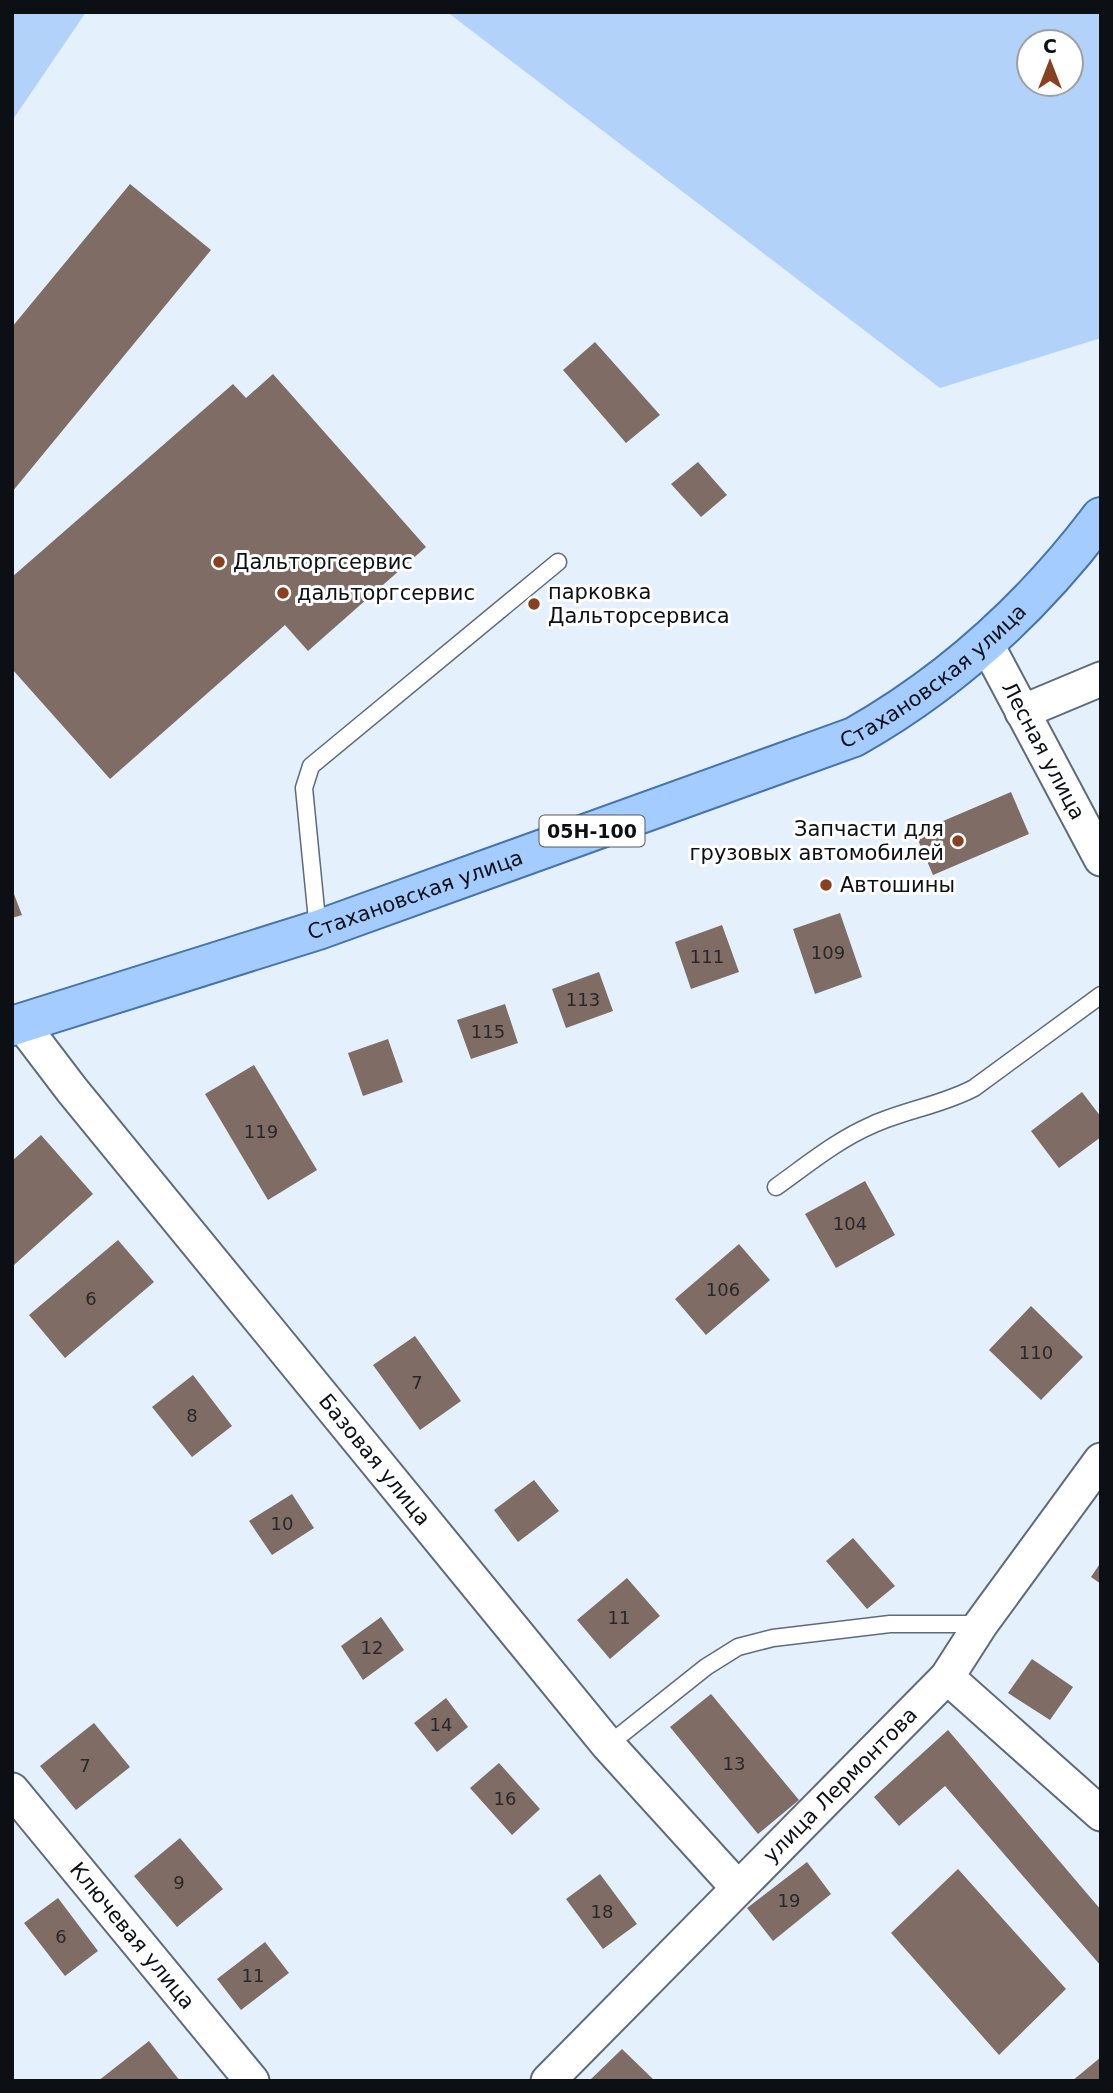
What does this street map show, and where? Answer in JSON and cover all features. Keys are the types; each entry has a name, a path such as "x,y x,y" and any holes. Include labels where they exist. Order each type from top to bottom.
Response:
{"main road":[{"name":"Стахановская улица","path":"17,1024 318,930 854,737 904,708 949,676 1066,563 1101,517"}],"street":[{"name":"Лесная улица","path":"986,643 1101,859"},
{"path":"1022,712 1101,679"},
{"name":"Базовая улица","path":"17,1024 608,1745 737,1887"},
{"name":"улица Лермонтова","path":"548,2081 737,1887 947,1678 981,1624 1101,1460"},
{"path":"947,1678 1101,1814"},
{"name":"Ключевая улица","path":"12,1790 252,2081"}],"lane":[{"path":"318,930 304,788 311,766 558,562"},
{"path":"776,1187 846,1137 874,1124 952,1099 974,1088 1101,995"},
{"path":"608,1745 706,1667 738,1647 773,1638 890,1624 981,1624"}],"shaded area":[{"path":"12,12 86,12 12,121"},
{"path":"447,12 1101,12 1101,338 940,388"}],"building":[{"path":"130,184 211,250 12,492 12,327"},
{"path":"595,342 660,415 626,443 563,370"},
{"name":"Дальторгсервис","path":"273,374 426,547 308,651 285,625 110,779 12,669 12,577 233,384 246,398"},
{"path":"698,462 727,495 701,517 671,484"},
{"path":"1011,792 1029,834 933,875 915,833"},
{"path":"12,889 22,915 12,918"},
{"path":"840,913 862,977 815,994 793,929"},
{"path":"722,925 739,972 691,989 675,942"},
{"path":"599,972 613,1011 566,1028 552,989"},
{"path":"505,1004 518,1043 471,1059 457,1020"},
{"path":"388,1039 403,1082 363,1096 348,1053"},
{"path":"254,1065 317,1170 268,1200 205,1094"},
{"path":"1082,1092 1101,1117 1101,1137 1059,1168 1031,1131"},
{"path":"41,1135 93,1194 14,1265 12,1161"},
{"path":"865,1181 895,1235 836,1268 805,1214"},
{"path":"118,1240 154,1282 65,1358 29,1315"},
{"path":"739,1244 770,1280 706,1335 675,1299"},
{"path":"1031,1306 1083,1357 1041,1400 989,1350"},
{"path":"415,1336 461,1401 420,1430 373,1365"},
{"path":"193,1375 232,1426 192,1457 152,1407"},
{"path":"534,1480 559,1511 518,1542 494,1510"},
{"path":"292,1494 314,1528 272,1555 249,1521"},
{"path":"853,1538 895,1586 867,1609 826,1561"},
{"path":"1101,1562 1101,1584 1091,1577"},
{"path":"627,1578 660,1616 610,1659 577,1620"},
{"path":"381,1617 404,1650 363,1680 341,1646"},
{"path":"1032,1659 1073,1687 1050,1720 1008,1693"},
{"path":"711,1694 799,1800 758,1834 670,1727"},
{"path":"446,1698 468,1727 437,1752 414,1723"},
{"path":"94,1723 130,1767 76,1810 40,1766"},
{"path":"948,1730 1101,1910 1101,1966 945,1786 899,1826 874,1797"},
{"path":"499,1763 540,1809 512,1835 470,1788"},
{"path":"180,1838 223,1889 177,1927 134,1876"},
{"path":"807,1862 831,1894 773,1941 747,1908"},
{"path":"958,1869 1066,1989 999,2055 891,1933"},
{"path":"600,1874 637,1924 603,1949 566,1899"},
{"path":"58,1898 98,1951 65,1976 24,1923"},
{"path":"265,1942 289,1973 241,2010 217,1979"},
{"path":"149,2041 180,2081 98,2081"},
{"path":"622,2049 655,2081 589,2081"},
{"path":"1101,2057 1101,2081 1072,2081"}],"place":[{"name":"Дальторгсервис","path":"219,562"},
{"name":"дальторгсервис","path":"283,593"},
{"name":"парковка Дальторсервиса","path":"534,604"},
{"name":"Запчасти для грузовых автомобилей","path":"958,841"},
{"name":"Автошины","path":"826,885"}]}
